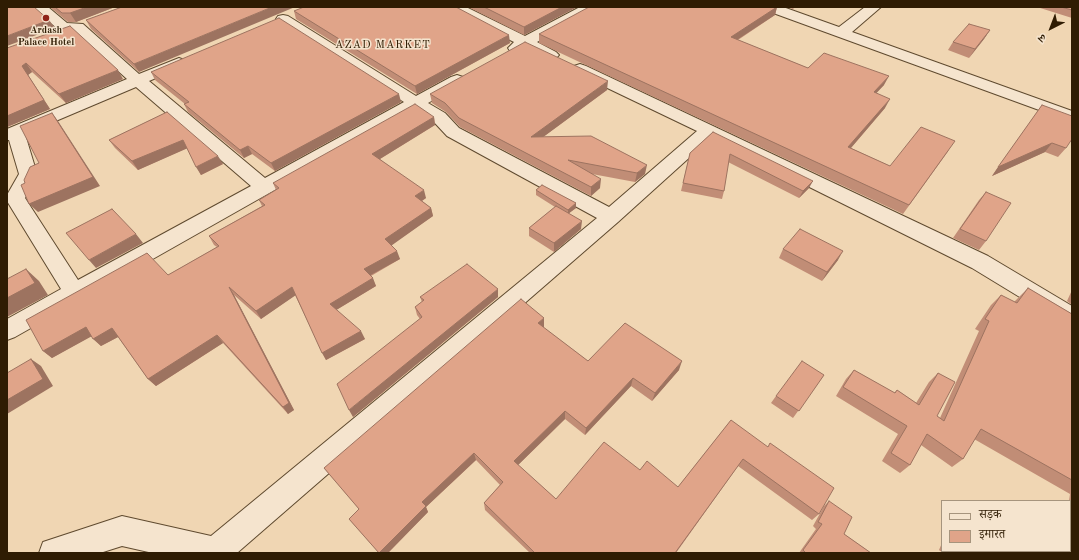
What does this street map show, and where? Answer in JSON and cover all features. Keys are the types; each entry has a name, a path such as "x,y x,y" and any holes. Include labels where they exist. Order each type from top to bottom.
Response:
{"street":[{"path":"39,7 64,28 85,24"},
{"path":"455,7 524,43 709,130 980,262 1072,317"},
{"path":"497,58 590,7"},
{"path":"770,7 1072,117"},
{"path":"841,33 874,7"},
{"path":"269,25 290,16 439,117 453,132 611,217"},
{"path":"50,37 85,24"},
{"path":"85,24 137,80 264,187"},
{"path":"74,292 16,198 28,174 11,133 196,55"},
{"path":"7,330 470,72"},
{"path":"54,553 122,531 217,552 611,217 709,130"}],"building":[{"path":"7,7 34,7 49,20 7,36"},
{"path":"55,7 87,7 70,13 62,13"},
{"path":"122,7 272,7 134,64 86,20"},
{"path":"304,7 456,7 509,35 415,86 294,11"},
{"path":"484,7 562,7 524,27"},
{"path":"589,7 777,7 731,37 808,68 824,53 889,76 874,92 890,99 848,147 890,166 921,127 955,141 909,205 539,34"},
{"path":"1061,7 1072,7 1072,10"},
{"path":"279,18 399,94 271,163 248,146 240,150 184,104 189,102 151,72"},
{"path":"969,24 990,30 975,49 953,42"},
{"path":"70,26 118,70 59,94 26,63 22,66 44,100 7,116 7,48"},
{"path":"525,42 608,81 531,137 591,136 647,165 637,173 568,160 601,179 591,187 459,118 445,103 430,94"},
{"path":"415,104 434,117 372,154 424,190 415,196 431,208 385,239 397,251 364,269 373,278 330,304 361,331 322,353 292,287 256,311 229,287 289,403 283,407 217,335 148,379 112,328 93,339 86,327 43,351 26,320 147,253 168,275 219,246 209,236 265,205 259,200 279,188 273,183"},
{"path":"1042,105 1072,116 1072,139 1066,148 1052,143 998,167"},
{"path":"167,112 218,156 196,167 183,140 132,161 109,140"},
{"path":"52,113 93,177 29,204 21,185 25,183 24,180 30,167 39,163 20,126"},
{"path":"713,132 813,181 803,191 730,154 724,191 683,183 690,153"},
{"path":"542,185 576,203 568,210 536,190"},
{"path":"986,192 1011,203 986,241 960,229"},
{"path":"556,206 582,221 554,243 529,228"},
{"path":"112,209 136,234 89,260 66,233"},
{"path":"800,229 843,251 827,272 783,249"},
{"path":"467,264 498,289 349,410 337,384 422,317 415,307 424,300 420,297"},
{"path":"26,269 35,283 7,298 7,279"},
{"path":"1028,288 1072,314 1072,480 981,429 963,459 927,434 910,465 891,453 907,426 843,387 854,370 895,393 897,390 919,405 938,373 955,382 937,416 944,421 989,321 985,319 1001,295 1017,303"},
{"path":"521,299 544,318 538,323 588,361 625,323 682,361 655,393 633,378 586,428 565,411 514,461 556,499 604,442 640,470 647,461 678,487 731,420 768,447 770,443 834,488 819,514 743,459 675,553 535,553 484,503 503,482 474,453 422,502 426,506 379,553 349,519 359,509 324,468"},
{"path":"31,359 43,379 7,400 7,373"},
{"path":"802,361 824,375 799,411 776,396"},
{"path":"829,501 852,517 844,534 871,553 806,553 803,550 822,524 818,522"},
{"path":"950,552 968,552 968,553"}],"place":[{"name":"Ardash Palace Hotel","path":"46,18"}],"district":[{"name":"AZAD MARKET","path":"383,45"}]}
